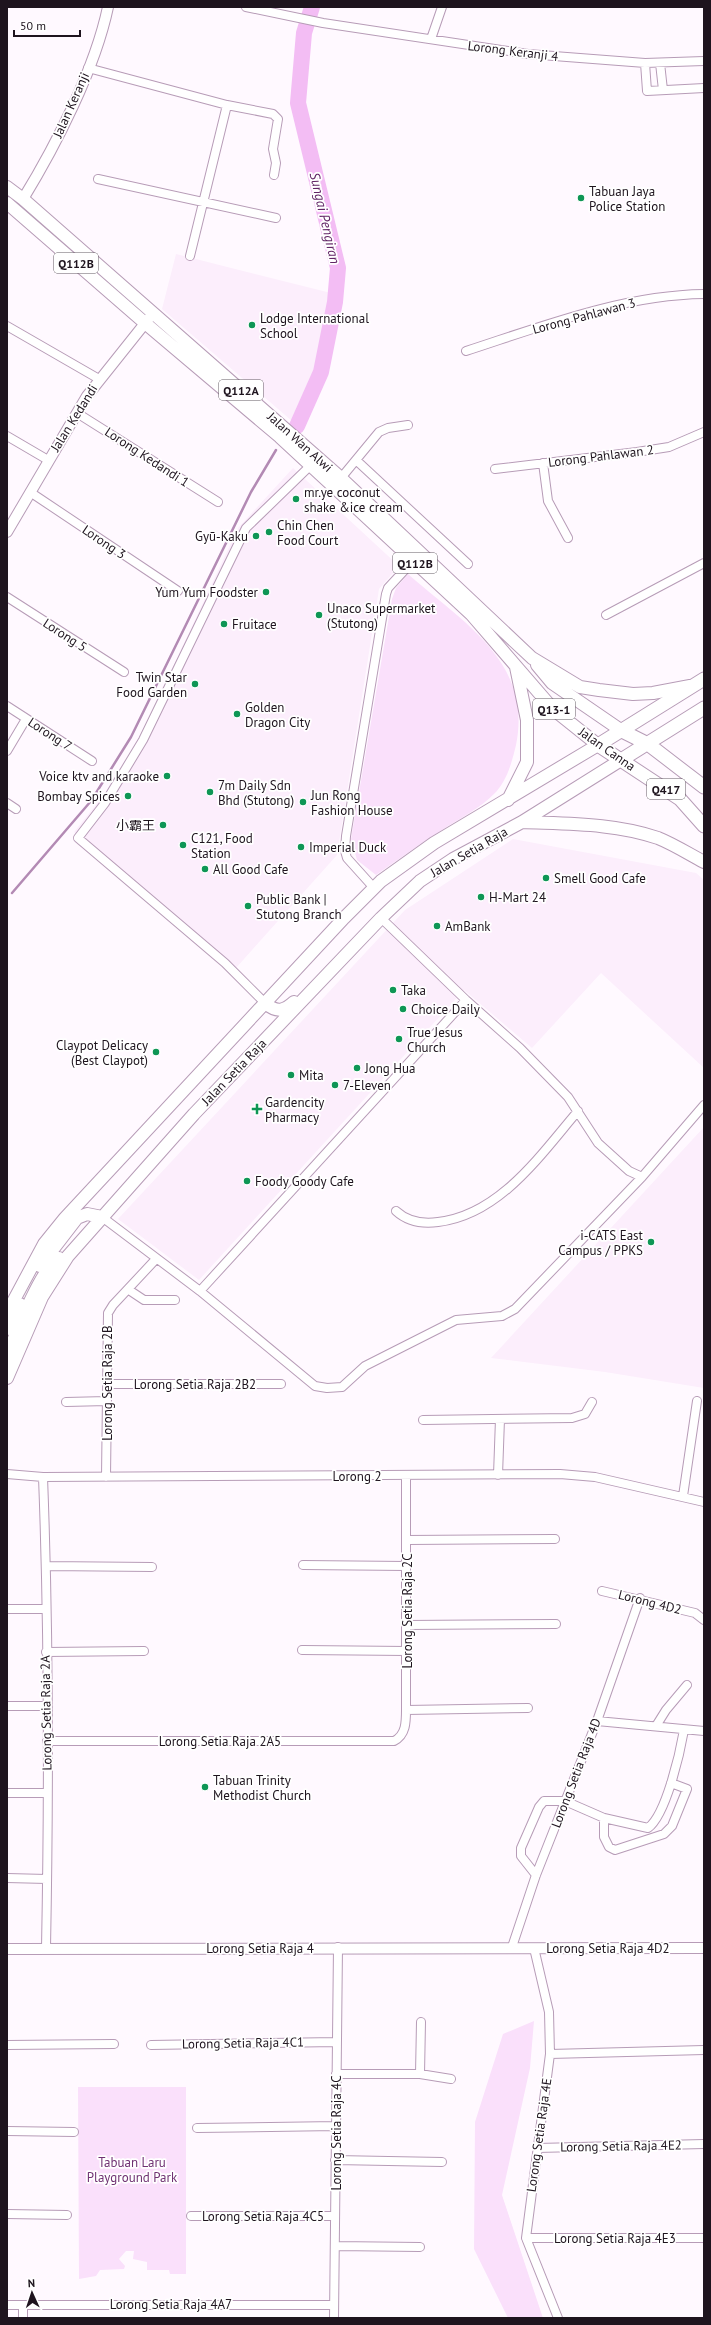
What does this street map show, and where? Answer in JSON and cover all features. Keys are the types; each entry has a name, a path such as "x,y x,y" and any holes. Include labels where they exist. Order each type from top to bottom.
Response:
{"highway":[{"path":"598,745 690,686 704,679"},
{"path":"621,760 704,708"},
{"name":"Q417","path":"622,731 648,744 704,787"},
{"name":"Jalan Canna","path":"598,745 680,799 704,826"}],"main road":[{"name":"Jalan Wan Alwi","path":"7,187 23,199 154,313 288,438 310,466 471,614 516,666"},
{"name":"Jalan Wan Alwi","path":"7,203 145,323 288,438 341,478 532,658"},
{"path":"532,658 580,687 633,694 653,693 690,686"},
{"path":"532,658 552,683 622,731"},
{"path":"508,800 527,762 527,720 516,666"},
{"name":"Jalan Canna","path":"516,666 553,709 598,745"},
{"name":"Jalan Setia Raja","path":"7,1313 44,1244 65,1218 374,888 434,843 598,745"},
{"name":"Jalan Setia Raja","path":"7,1378 42,1297 68,1256 194,1114 381,918 420,881 453,859 522,822 621,760"},
{"path":"522,822 599,825 625,830 658,838 704,862"},
{"path":"265,1003 276,1010 282,1011 322,980"},
{"path":"7,1329 43,1261 77,1218 87,1214 102,1216"},
{"path":"7,1356 21,1321 46,1272 57,1258 68,1256"}],"street":[{"name":"Jalan Keranji","path":"23,199 48,157 88,68 105,23 108,7"},
{"name":"Lorong Keranji 4","path":"246,7 292,18 528,54 646,63 704,61"},
{"path":"431,39 442,7"},
{"path":"646,63 647,91 704,88"},
{"path":"660,63 662,90"},
{"path":"88,68 227,105 273,114 277,117 273,149 276,163 274,176"},
{"path":"190,256 201,202 227,105"},
{"path":"98,179 276,218"},
{"name":"Lorong Pahlawan 3","path":"466,351 560,321 656,297 704,294"},
{"name":"Jalan Kedandi","path":"7,532 48,460 99,379 154,313"},
{"path":"7,326 99,379"},
{"name":"Lorong Kedandi 1","path":"77,413 218,502"},
{"path":"341,478 379,432 388,428 408,425"},
{"name":"Lorong Pahlawan 2","path":"495,469 669,447 704,432"},
{"path":"7,436 48,460"},
{"path":"356,460 468,564"},
{"path":"543,463 548,501 568,538"},
{"path":"265,1003 225,963 78,838 95,817 143,740 246,528 310,466"},
{"name":"Lorong 3","path":"30,492 178,591"},
{"path":"374,888 347,858 345,851 346,836 386,594 392,583 413,561"},
{"path":"606,615 704,562"},
{"name":"Lorong 5","path":"7,597 124,672"},
{"name":"Lorong 7","path":"7,706 92,761"},
{"path":"7,751 26,719"},
{"path":"7,803 16,809"},
{"path":"381,918 466,1000 520,1048 568,1097 598,1143 628,1171 642,1177"},
{"path":"200,1291 466,1000"},
{"path":"102,1216 156,1259 200,1291 314,1386 327,1388 342,1387 365,1366 456,1320 502,1316 515,1310 634,1186 704,1105"},
{"path":"396,1211 402,1217 426,1224 461,1217 481,1208 497,1197 534,1162 578,1111"},
{"path":"628,1171 634,1186"},
{"name":"Lorong Setia Raja 2B","path":"106,1477 108,1314 113,1305 129,1290 156,1259"},
{"path":"129,1290 144,1300 175,1300"},
{"name":"Lorong Setia Raja 2B2","path":"108,1384 281,1384"},
{"path":"66,1402 107,1401"},
{"path":"683,1496 697,1401"},
{"path":"423,1420 572,1418 585,1414 592,1402"},
{"path":"498,1475 500,1419"},
{"name":"Lorong 2","path":"7,1474 43,1477 579,1475 683,1496 704,1502"},
{"name":"Lorong Setia Raja 2C","path":"394,1740 404,1730 406,1710 406,1476"},
{"name":"Lorong Setia Raja 2A","path":"43,1477 46,1566 46,1948"},
{"path":"407,1540 555,1539"},
{"path":"303,1565 406,1566"},
{"path":"46,1566 152,1567"},
{"name":"Lorong 4D2","path":"602,1591 640,1598 701,1618"},
{"name":"Lorong Setia Raja 4D","path":"512,1947 536,1875 597,1721 640,1598"},
{"path":"7,1609 46,1609"},
{"path":"407,1625 556,1624"},
{"path":"302,1650 407,1651"},
{"path":"46,1652 144,1651"},
{"path":"656,1726 666,1710 687,1685"},
{"path":"7,1706 46,1706"},
{"path":"406,1710 528,1708"},
{"path":"597,1721 704,1731"},
{"path":"536,1875 521,1856 521,1848 539,1807 544,1801 565,1801 604,1818 648,1828 657,1818 671,1783 684,1730"},
{"name":"Lorong Setia Raja 2A5","path":"46,1741 394,1740"},
{"path":"604,1818 604,1837 609,1847 615,1850 664,1834 672,1826 687,1789 671,1783"},
{"path":"7,1793 47,1793"},
{"path":"7,1878 47,1879"},
{"name":"Lorong Setia Raja 4C","path":"334,2318 338,1947"},
{"name":"Lorong Setia Raja 4","path":"7,1948 512,1947"},
{"name":"Lorong Setia Raja 4D2","path":"512,1947 704,1948"},
{"name":"Lorong Setia Raja 4E","path":"534,1948 549,2012 550,2054 526,2238 558,2318"},
{"path":"420,2074 421,2022"},
{"name":"Lorong Setia Raja 4C1","path":"151,2045 336,2042"},
{"path":"7,2045 114,2044"},
{"path":"550,2054 704,2050"},
{"path":"336,2074 420,2074 451,2079"},
{"path":"197,2128 336,2126"},
{"path":"7,2131 74,2132"},
{"name":"Lorong Setia Raja 4E2","path":"537,2148 704,2144"},
{"path":"335,2160 442,2162"},
{"path":"7,2214 67,2215"},
{"name":"Lorong Setia Raja 4C5","path":"191,2216 335,2216"},
{"name":"Lorong Setia Raja 4E3","path":"526,2238 704,2238"},
{"path":"335,2246 420,2247"},
{"name":"Lorong Setia Raja 4A7","path":"7,2305 334,2305"},
{"path":"23,2305 23,2318"}],"shaded area":[{"name":"Lodge International School","path":"176,254 331,293 315,368 292,421 162,309"},
{"path":"293,468 399,566 379,589 337,855 236,968 74,832 103,796 140,737 238,528"},
{"path":"513,839 696,873 704,880 704,1068 601,973 532,1048 464,990 199,1280 118,1219 405,910"},
{"name":"i-CATS East Campus / PPKS","path":"704,1127 704,1388 605,1372 491,1358"}],"green space":[{"path":"408,574 470,627 489,646 504,667 514,690 518,716 516,745 506,777 499,789 489,799 376,875 357,860 351,839 392,599 396,588"},
{"path":"534,2021 530,2068 502,2195 543,2318 508,2318 474,2249 475,2122 503,2034"},
{"name":"Tabuan Laru Playground Park","path":"78,2087 186,2087 186,2274 170,2274 169,2270 147,2270 147,2262 133,2259 134,2251 126,2251 119,2259 125,2266 124,2269 100,2270 96,2276 79,2279"}],"waterway":[{"name":"Sungai Pengiran","path":"297,426 321,372 335,302 338,268 298,103 304,33 312,7"},
{"path":"12,893 91,801 131,737 251,492 276,450"}],"place":[{"name":"Tabuan Jaya Police Station","path":"581,198"},
{"name":"Lodge International School","path":"252,325"},
{"name":"mr.ye coconut shake &ice cream","path":"296,499"},
{"name":"Chin Chen Food Court","path":"269,532"},
{"name":"Gyū-Kaku","path":"256,536"},
{"name":"Yum Yum Foodster","path":"266,592"},
{"name":"Unaco Supermarket (Stutong)","path":"319,615"},
{"name":"Fruitace","path":"224,624"},
{"name":"Twin Star Food Garden","path":"195,684"},
{"name":"Golden Dragon City","path":"237,714"},
{"name":"Voice ktv and karaoke","path":"167,776"},
{"name":"7m Daily Sdn Bhd (Stutong)","path":"210,792"},
{"name":"Bombay Spices","path":"128,796"},
{"name":"Jun Rong Fashion House","path":"303,802"},
{"name":"小霸王","path":"163,825"},
{"name":"C121, Food Station","path":"183,845"},
{"name":"Imperial Duck","path":"301,847"},
{"name":"All Good Cafe","path":"205,869"},
{"name":"Smell Good Cafe","path":"546,878"},
{"name":"H-Mart 24","path":"481,897"},
{"name":"Public Bank | Stutong Branch","path":"248,906"},
{"name":"AmBank","path":"437,926"},
{"name":"Taka","path":"393,990"},
{"name":"Choice Daily","path":"403,1009"},
{"name":"True Jesus Church","path":"399,1039"},
{"name":"Claypot Delicacy (Best Claypot)","path":"156,1052"},
{"name":"Jong Hua","path":"357,1068"},
{"name":"Mita","path":"291,1075"},
{"name":"7-Eleven","path":"335,1085"},
{"name":"Gardencity Pharmacy","path":"257,1109"},
{"name":"Foody Goody Cafe","path":"247,1181"},
{"name":"i-CATS East Campus / PPKS","path":"651,1242"},
{"name":"Tabuan Trinity Methodist Church","path":"205,1787"}]}
